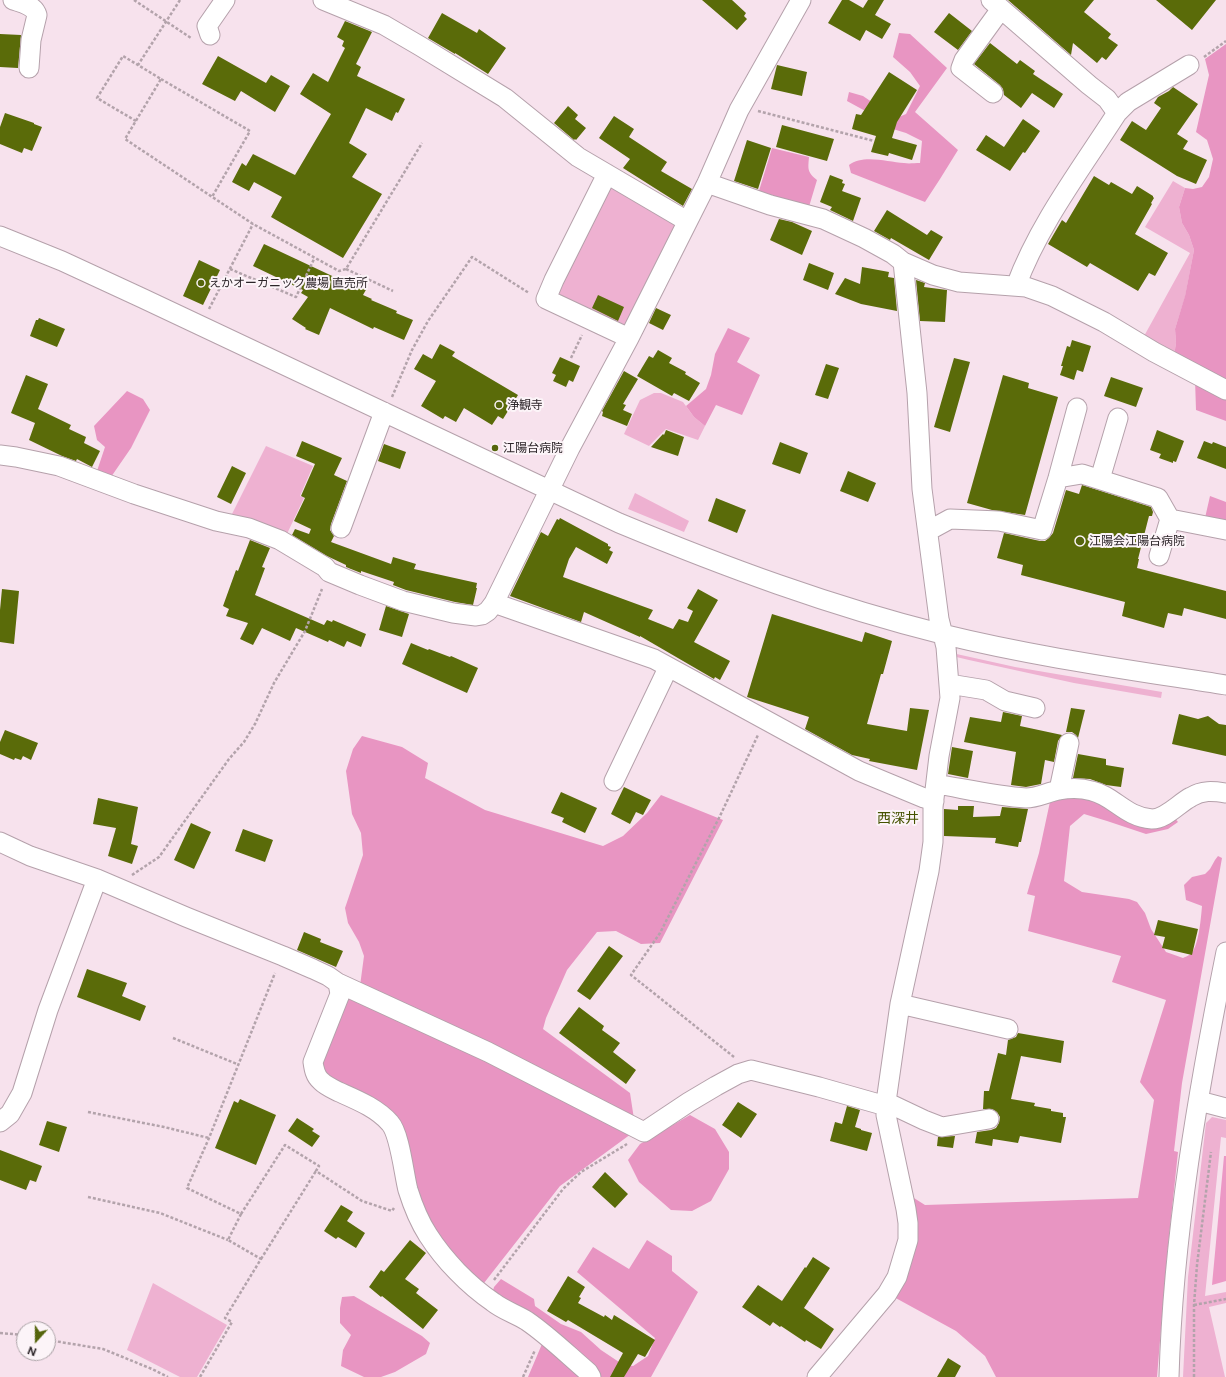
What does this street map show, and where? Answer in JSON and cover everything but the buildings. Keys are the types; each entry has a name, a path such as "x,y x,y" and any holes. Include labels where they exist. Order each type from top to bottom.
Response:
{"street":[{"path":"13,0 32,7 36,11 37,15 31,40 29,68"},
{"path":"209,30 225,0"},
{"path":"323,0 384,25 505,98 578,157 687,221"},
{"path":"0,455 59,466 216,522 249,528 280,540 325,567 329,572 403,601 453,613 476,616 482,615 488,611 494,603 549,490 629,338 707,183 741,107 801,0"},
{"path":"993,93 961,68 964,60 996,4 1107,98 1117,113"},
{"path":"1016,286 1024,265 1048,220 1117,113 1128,102 1189,65"},
{"path":"607,174 546,299 629,338"},
{"path":"707,183 770,205 823,219 864,238 893,254 903,262 933,275 959,282 1026,287 1052,296 1104,322 1154,352 1226,390"},
{"path":"0,236 62,261 200,325 387,407 549,490 626,526 692,554 762,580 872,615 943,634 1014,649 1226,685"},
{"path":"817,1377 887,1294 897,1277 908,1240 906,1209 886,1115 886,1104 900,1004 929,871 933,842 935,792 939,756 950,698 946,647 939,619 922,488 917,393 903,262"},
{"path":"341,528 387,407"},
{"path":"928,531 950,520 999,521 1042,530 1077,408"},
{"path":"1100,479 1118,418"},
{"path":"1058,478 1082,474 1158,498 1170,519 1159,556"},
{"path":"1170,519 1226,530"},
{"path":"494,603 654,659 859,771 924,798 935,792 1028,798 1059,790 1073,789 1092,791 1102,795 1129,813 1153,819 1165,815 1190,797 1201,793 1211,791 1226,793"},
{"path":"614,781 668,668"},
{"path":"949,684 986,690 1005,701 1034,708"},
{"path":"1059,790 1069,743"},
{"path":"0,842 30,856 97,879 313,969 328,976 338,984 488,1052 644,1132 716,1086 738,1074 751,1070 886,1104 942,1127 989,1119"},
{"path":"0,1122 10,1114 22,1093 48,1010 97,879"},
{"path":"1169,1377 1175,1289 1184,1197 1199,1101 1219,1022 1226,952"},
{"path":"338,984 340,994 313,1062 314,1073 320,1081 329,1087 370,1106 392,1124 398,1142 408,1190 416,1213 428,1235 455,1270 493,1302 542,1332 588,1372 591,1377"},
{"path":"900,1004 1008,1029"},
{"path":"1199,1101 1226,1108"}],"path":[{"path":"134,0 165,22 196,40 209,30"},
{"path":"138,64 180,0"},
{"path":"1189,65 1199,60 1226,41"},
{"path":"136,121 97,98 123,56 138,64 161,80 250,131 212,197"},
{"path":"161,80 125,139 252,224 314,259 339,271 346,269 393,291"},
{"path":"741,107 874,141"},
{"path":"346,269 422,143"},
{"path":"200,325 252,224"},
{"path":"387,407 412,350 428,321 472,257 536,297 546,299"},
{"path":"230,269 296,296 314,259"},
{"path":"571,358 589,319"},
{"path":"114,887 159,857 229,759 244,742 255,724 274,683 304,631 329,572"},
{"path":"751,1070 631,976 660,933 720,816 765,721"},
{"path":"241,1214 187,1188 209,1138 237,1064 283,956"},
{"path":"173,1038 237,1064"},
{"path":"88,1112 164,1127 209,1138"},
{"path":"483,1294 563,1189 582,1172 644,1132"},
{"path":"200,1377 232,1322 225,1318 319,1166 285,1145 241,1214 228,1240"},
{"path":"1194,1377 1194,1305 1197,1265 1211,1145"},
{"path":"316,1171 362,1201 392,1211 408,1190"},
{"path":"88,1197 160,1213 228,1240 261,1259"},
{"path":"1194,1305 1226,1299"},
{"path":"523,1377 529,1366 542,1332"},
{"path":"0,1333 16,1334"},
{"path":"56,1341 103,1349 168,1377"}],"shaded area":[{"path":"899,33 910,34 947,68 915,112 958,150 925,202 851,173 849,165 868,159 920,163 922,141 906,133 893,129 880,119 847,101 849,92 863,96 885,111 899,117 906,114 920,86 910,72 893,57"},
{"path":"1226,44 1226,383 1174,356 1176,343 1175,329 1185,296 1194,250 1189,235 1182,223 1179,207 1185,188 1193,189 1202,187 1209,177 1213,159 1207,140 1196,132 1209,75 1205,59"},
{"path":"772,148 809,157 809,170 811,175 817,180 808,210 758,194"},
{"path":"608,181 679,224 624,331 554,298"},
{"path":"1173,181 1185,188 1179,207 1182,223 1189,235 1194,250 1185,297 1175,329 1176,343 1174,356 1143,338 1190,253 1145,227"},
{"path":"728,328 750,338 737,362 760,375 742,415 716,405 705,426 694,417 686,406 706,389 711,375 715,354"},
{"path":"1195,379 1226,394 1226,421 1196,410"},
{"path":"127,391 143,399 150,410 131,448 111,477 97,471 105,447 97,440 94,426"},
{"path":"654,393 661,393 683,402 694,417 705,426 698,440 666,429 649,446 624,434 640,400"},
{"path":"266,446 313,466 300,496 304,498 285,538 230,518"},
{"path":"635,493 689,521 684,532 628,509"},
{"path":"1210,496 1226,502 1226,522 1205,518"},
{"path":"952,653 1015,667 1162,692 1161,698 1074,683 952,656"},
{"path":"362,736 402,747 428,763 425,778 485,810 603,846 623,836 647,813 661,795 723,820 660,943 641,944 616,931 597,932 567,970 546,1018 543,1029 630,1093 634,1119 360,986 364,956 359,942 348,923 345,908 363,855 361,833 352,814 346,771 353,749"},
{"path":"1069,796 1173,816 1178,822 1168,829 1146,834 1084,814 1070,826 1064,881 1082,892 1129,899 1137,902 1145,913 1151,929 1166,952 1183,958 1193,951 1198,936 1202,906 1186,900 1184,885 1192,877 1205,874 1218,856 1222,858 1182,1083 1174,1151 1178,1152 1167,1256 1157,1377 996,1377 985,1356 956,1331 892,1296 906,1193 925,1205 1138,1198 1154,1100 1140,1082 1166,1000 1112,982 1121,956 1028,931 1035,896 1027,894 1039,853 1051,797"},
{"path":"345,997 505,1067 631,1134 560,1186 484,1283 476,1283 420,1211 403,1139 330,1081 317,1066"},
{"path":"690,1115 715,1129 729,1152 729,1169 711,1201 692,1211 671,1210 639,1182 628,1160 640,1144"},
{"path":"1212,1117 1226,1120 1226,1138 1221,1137 1205,1296 1226,1292 1226,1303 1209,1307 1225,1377 1183,1377 1188,1277 1206,1123"},
{"path":"1224,1156 1226,1156 1226,1281 1212,1285"},
{"path":"647,1240 672,1256 672,1271 698,1292 651,1377 599,1377 492,1294 494,1287 501,1279 534,1299 535,1306 561,1324 581,1332 601,1350 622,1364 633,1366 648,1356 655,1338 577,1272 593,1247 629,1269"},
{"path":"153,1283 227,1325 197,1377 180,1377 127,1350"},
{"path":"354,1296 422,1336 430,1343 426,1354 395,1372 381,1377 364,1377 341,1366 343,1350 351,1335 340,1323 342,1297"},
{"path":"542,1344 581,1377 528,1377"}],"place":[{"name":"えかオーガニック農場 直売所","path":"201,283"},
{"name":"浄観寺","path":"499,405"},
{"name":"江陽台病院","path":"495,448"},
{"name":"江陽会江陽台病院","path":"1080,541"}],"district":[{"name":"西深井","path":"898,819"}]}
